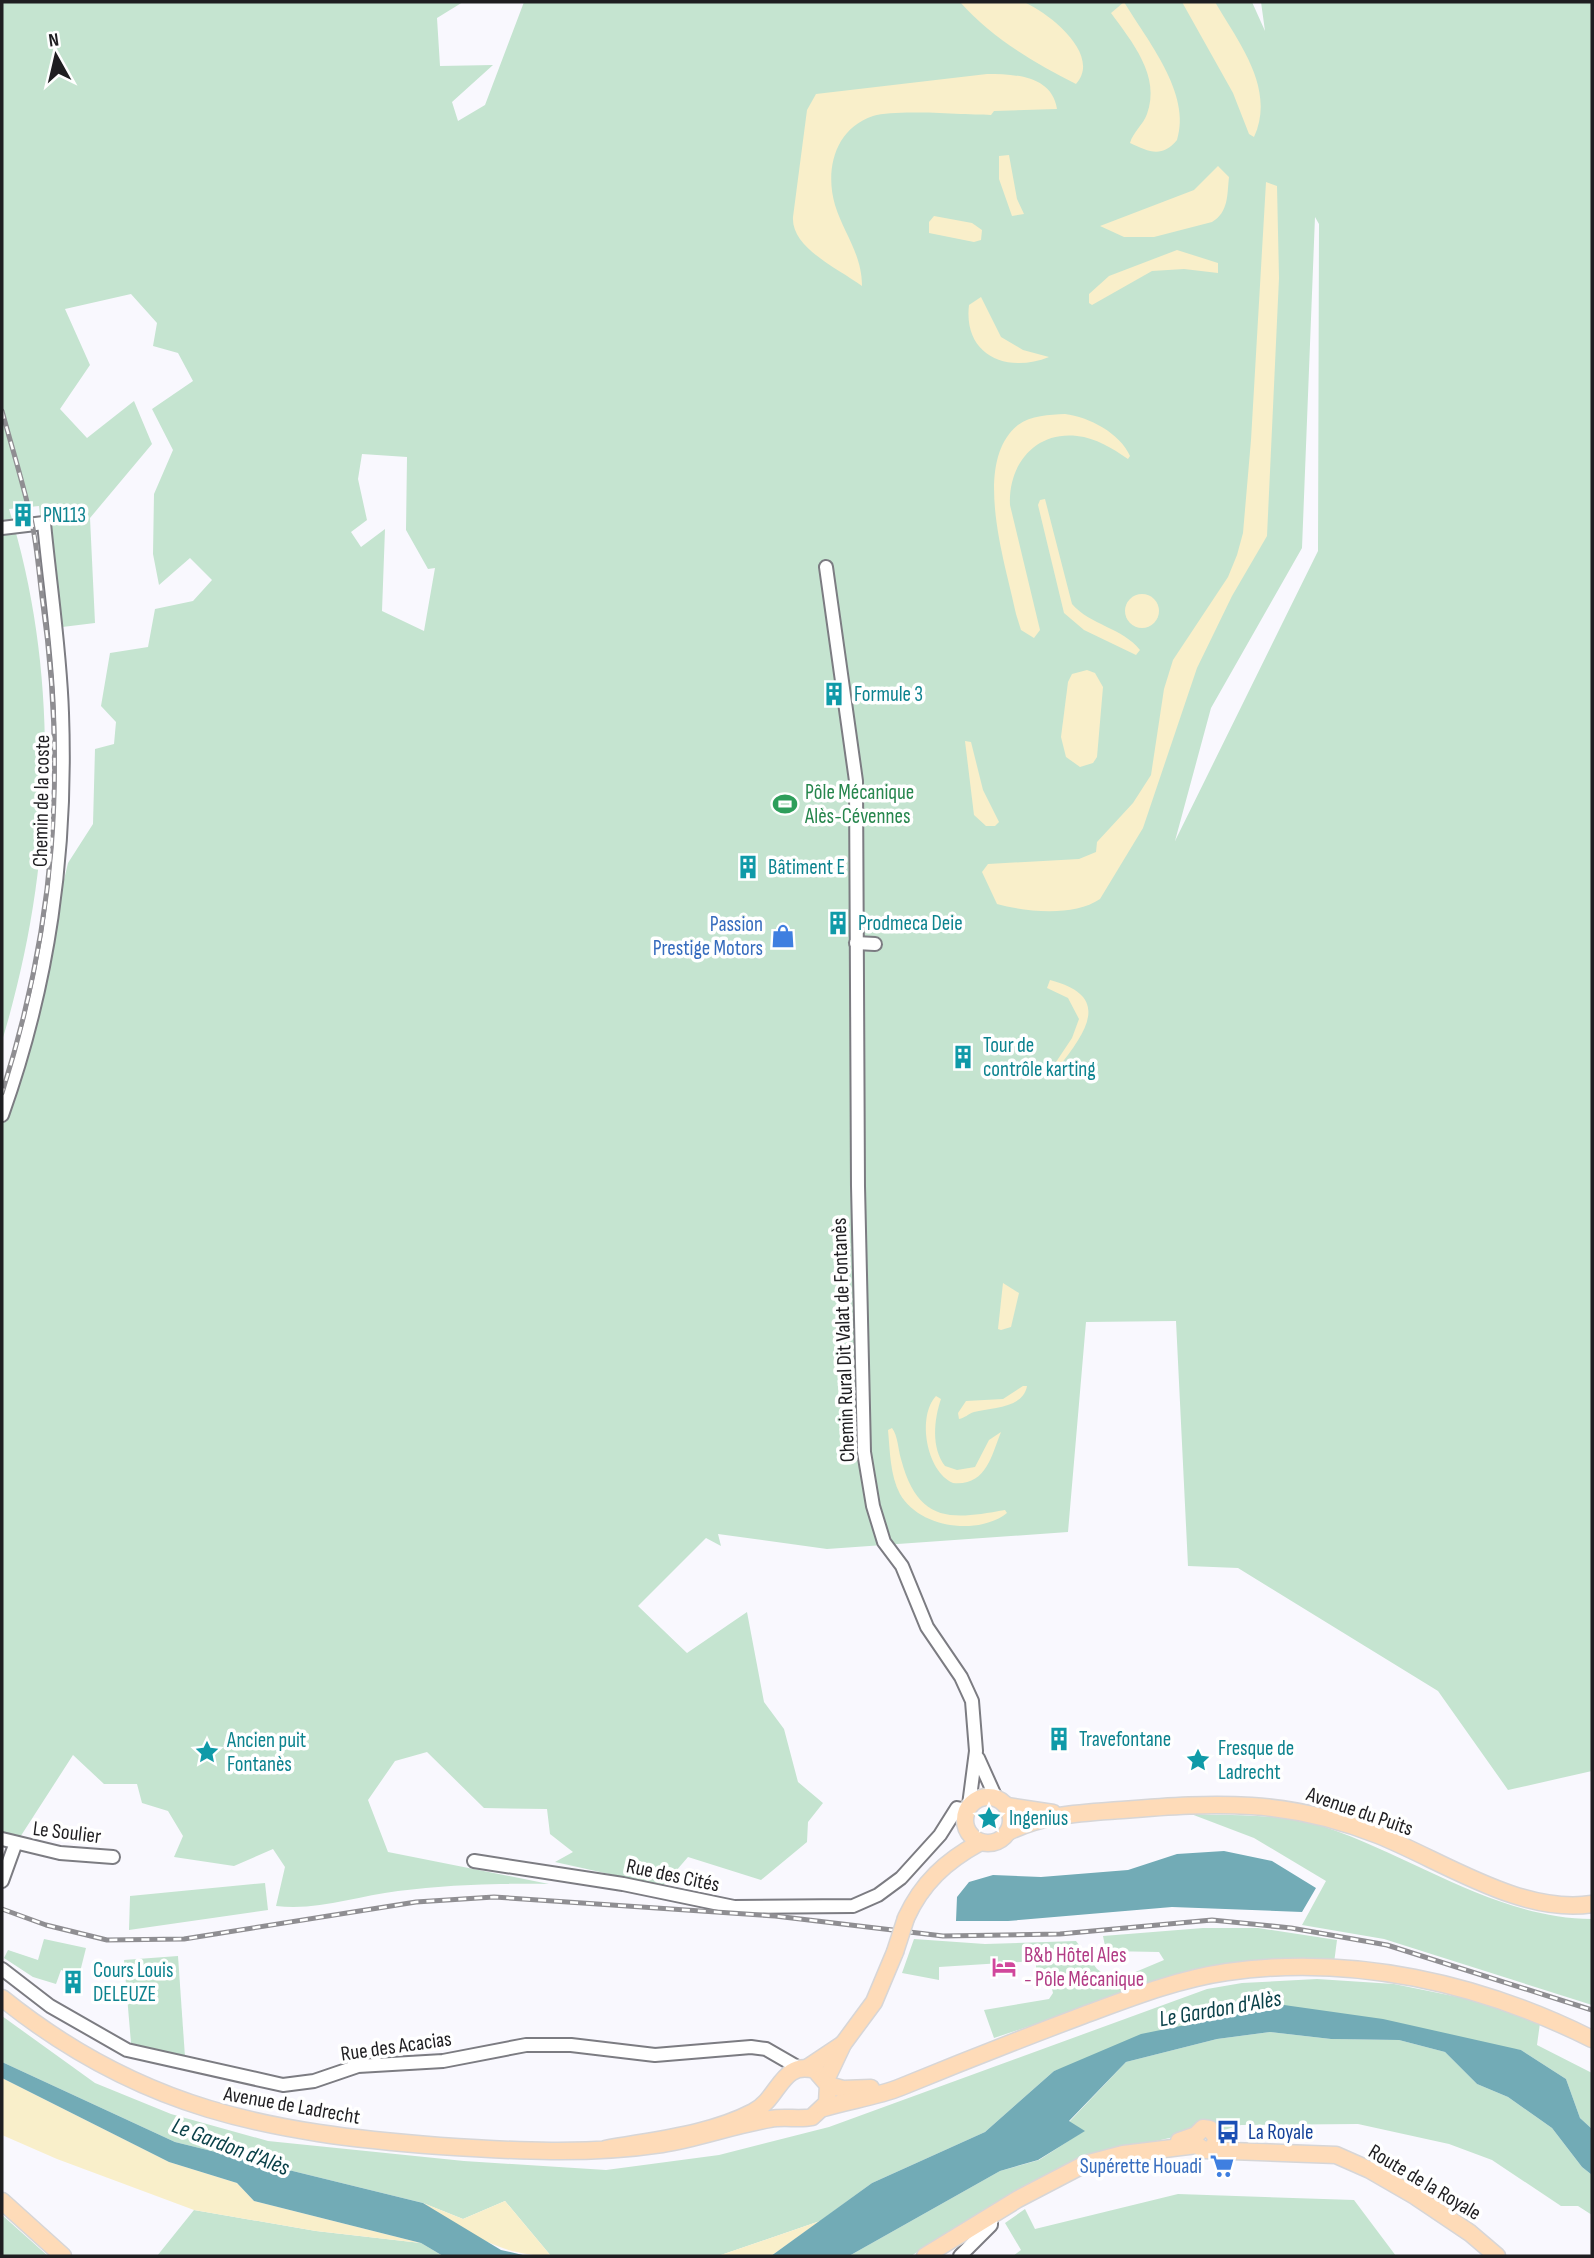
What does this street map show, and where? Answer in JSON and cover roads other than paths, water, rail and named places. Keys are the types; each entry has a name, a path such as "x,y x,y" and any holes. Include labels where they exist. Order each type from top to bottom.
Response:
{"main road":[{"path":"824,2108 829,2097 827,2083 843,2044 874,2002 916,1898 960,1839 967,1812 985,1797 1001,1802 1011,1820 1008,1832 996,1842 979,1843 937,1872"},
{"name":"Avenue du Puits","path":"1001,1802 1063,1814"},
{"name":"Avenue du Puits","path":"1008,1832 1063,1814 1259,1804 1319,1814 1378,1835 1506,1892 1544,1905 1573,1908 1592,1905"},
{"path":"967,1812 968,1832 979,1843"},
{"path":"843,2044 782,2082 780,2102 797,2117 812,2117 824,2108 873,2097 1117,2003 1225,1972 1270,1968 1351,1968 1452,1985 1556,2021 1592,2039"},
{"name":"Avenue de Ladrecht","path":"2,1998 54,2038 138,2085 250,2122 410,2143 530,2151 661,2144 765,2120 797,2117"},
{"path":"803,2068 827,2083 864,2090 924,2076"},
{"name":"Avenue de Ladrecht","path":"605,2149 663,2138 753,2112 774,2096 782,2082"},
{"name":"Route de la Royale","path":"925,2256 991,2215 1085,2164 1153,2149 1205,2142 1241,2152 1336,2155 1370,2170 1415,2196 1470,2233 1497,2256"},
{"path":"2,2201 63,2256"}],"street":[{"name":"Chemin de la coste","path":"2,528 44,523 62,712 63,820 59,882 32,1021 2,1115"},
{"name":"Chemin Rural Dit Valat de Fontanès","path":"826,567 855,764 861,1396 867,1478 884,1542 902,1566 927,1627 961,1677 972,1702 976,1751 984,1777 1001,1802"},
{"path":"856,943 876,944"},
{"name":"Chemin Rural Dit Valat de Fontanès","path":"967,1812 976,1751"},
{"name":"Rue des Cités","path":"474,1861 623,1884 734,1907 791,1904 840,1907 865,1902 901,1878 940,1835 957,1808 967,1812"},
{"path":"2,1839 15,1845 2,1881"},
{"name":"Le Soulier","path":"15,1845 60,1853 113,1857"},
{"name":"Rue des Acacias","path":"2,1969 50,2006 127,2050 283,2085 314,2081 367,2065 421,2064 526,2045 571,2045 655,2055 751,2047 766,2049 803,2068"},
{"path":"778,2057 782,2082"},
{"path":"960,2256 991,2225 991,2215"}],"water":[{"path":"1224,1851 1272,1861 1316,1888 1302,1912 1172,1907 1008,1921 956,1921 957,1897 969,1882 993,1875 1041,1877 1128,1870 1177,1854"},
{"path":"1284,2005 1383,2019 1521,2050 1566,2079 1580,2118 1592,2129 1592,2175 1582,2167 1552,2128 1508,2097 1477,2084 1445,2052 1399,2040 1331,2039 1270,2032 1217,2039 1126,2062 1069,2121 1085,2131 1038,2160 1000,2171 849,2256 771,2256 872,2183 985,2132 1054,2071 1141,2034"},
{"path":"2,2062 175,2142 423,2203 501,2250 527,2256 443,2256 421,2243 254,2201 237,2183 169,2162 2,2078"}],"railway":[{"path":"2,411 34,532 50,661 54,724 54,786 45,908 20,1031 2,1093"},
{"path":"2,1909 46,1925 107,1940 184,1939 416,1902 494,1897 775,1916 943,1936 1060,1934 1212,1920 1291,1928 1387,1945 1592,2010"}],"place":[{"name":"PN113","path":"23,515"},
{"name":"Formule 3","path":"834,694"},
{"name":"Pôle Mécanique Alès-Cévennes","path":"785,804"},
{"name":"Bâtiment E","path":"748,867"},
{"name":"Prodmeca Deie","path":"838,923"},
{"name":"Passion Prestige Motors","path":"783,936"},
{"name":"Tour de contrôle karting","path":"963,1057"},
{"name":"Travefontane","path":"1059,1739"},
{"name":"Ancien puit Fontanès","path":"207,1752"},
{"name":"Fresque de Ladrecht","path":"1198,1760"},
{"name":"Ingenius","path":"989,1818"},
{"name":"B&b Hôtel Ales - Pôle Mécanique","path":"1004,1967"},
{"name":"Cours Louis DELEUZE","path":"73,1982"},
{"name":"La Royale","path":"1228,2132"},
{"name":"Supérette Houadi","path":"1222,2166"}],"water label":[{"name":"Le Gardon d'Alès","path":"1220,2008"},
{"name":"Le Gardon d'Alès","path":"231,2146"}]}
